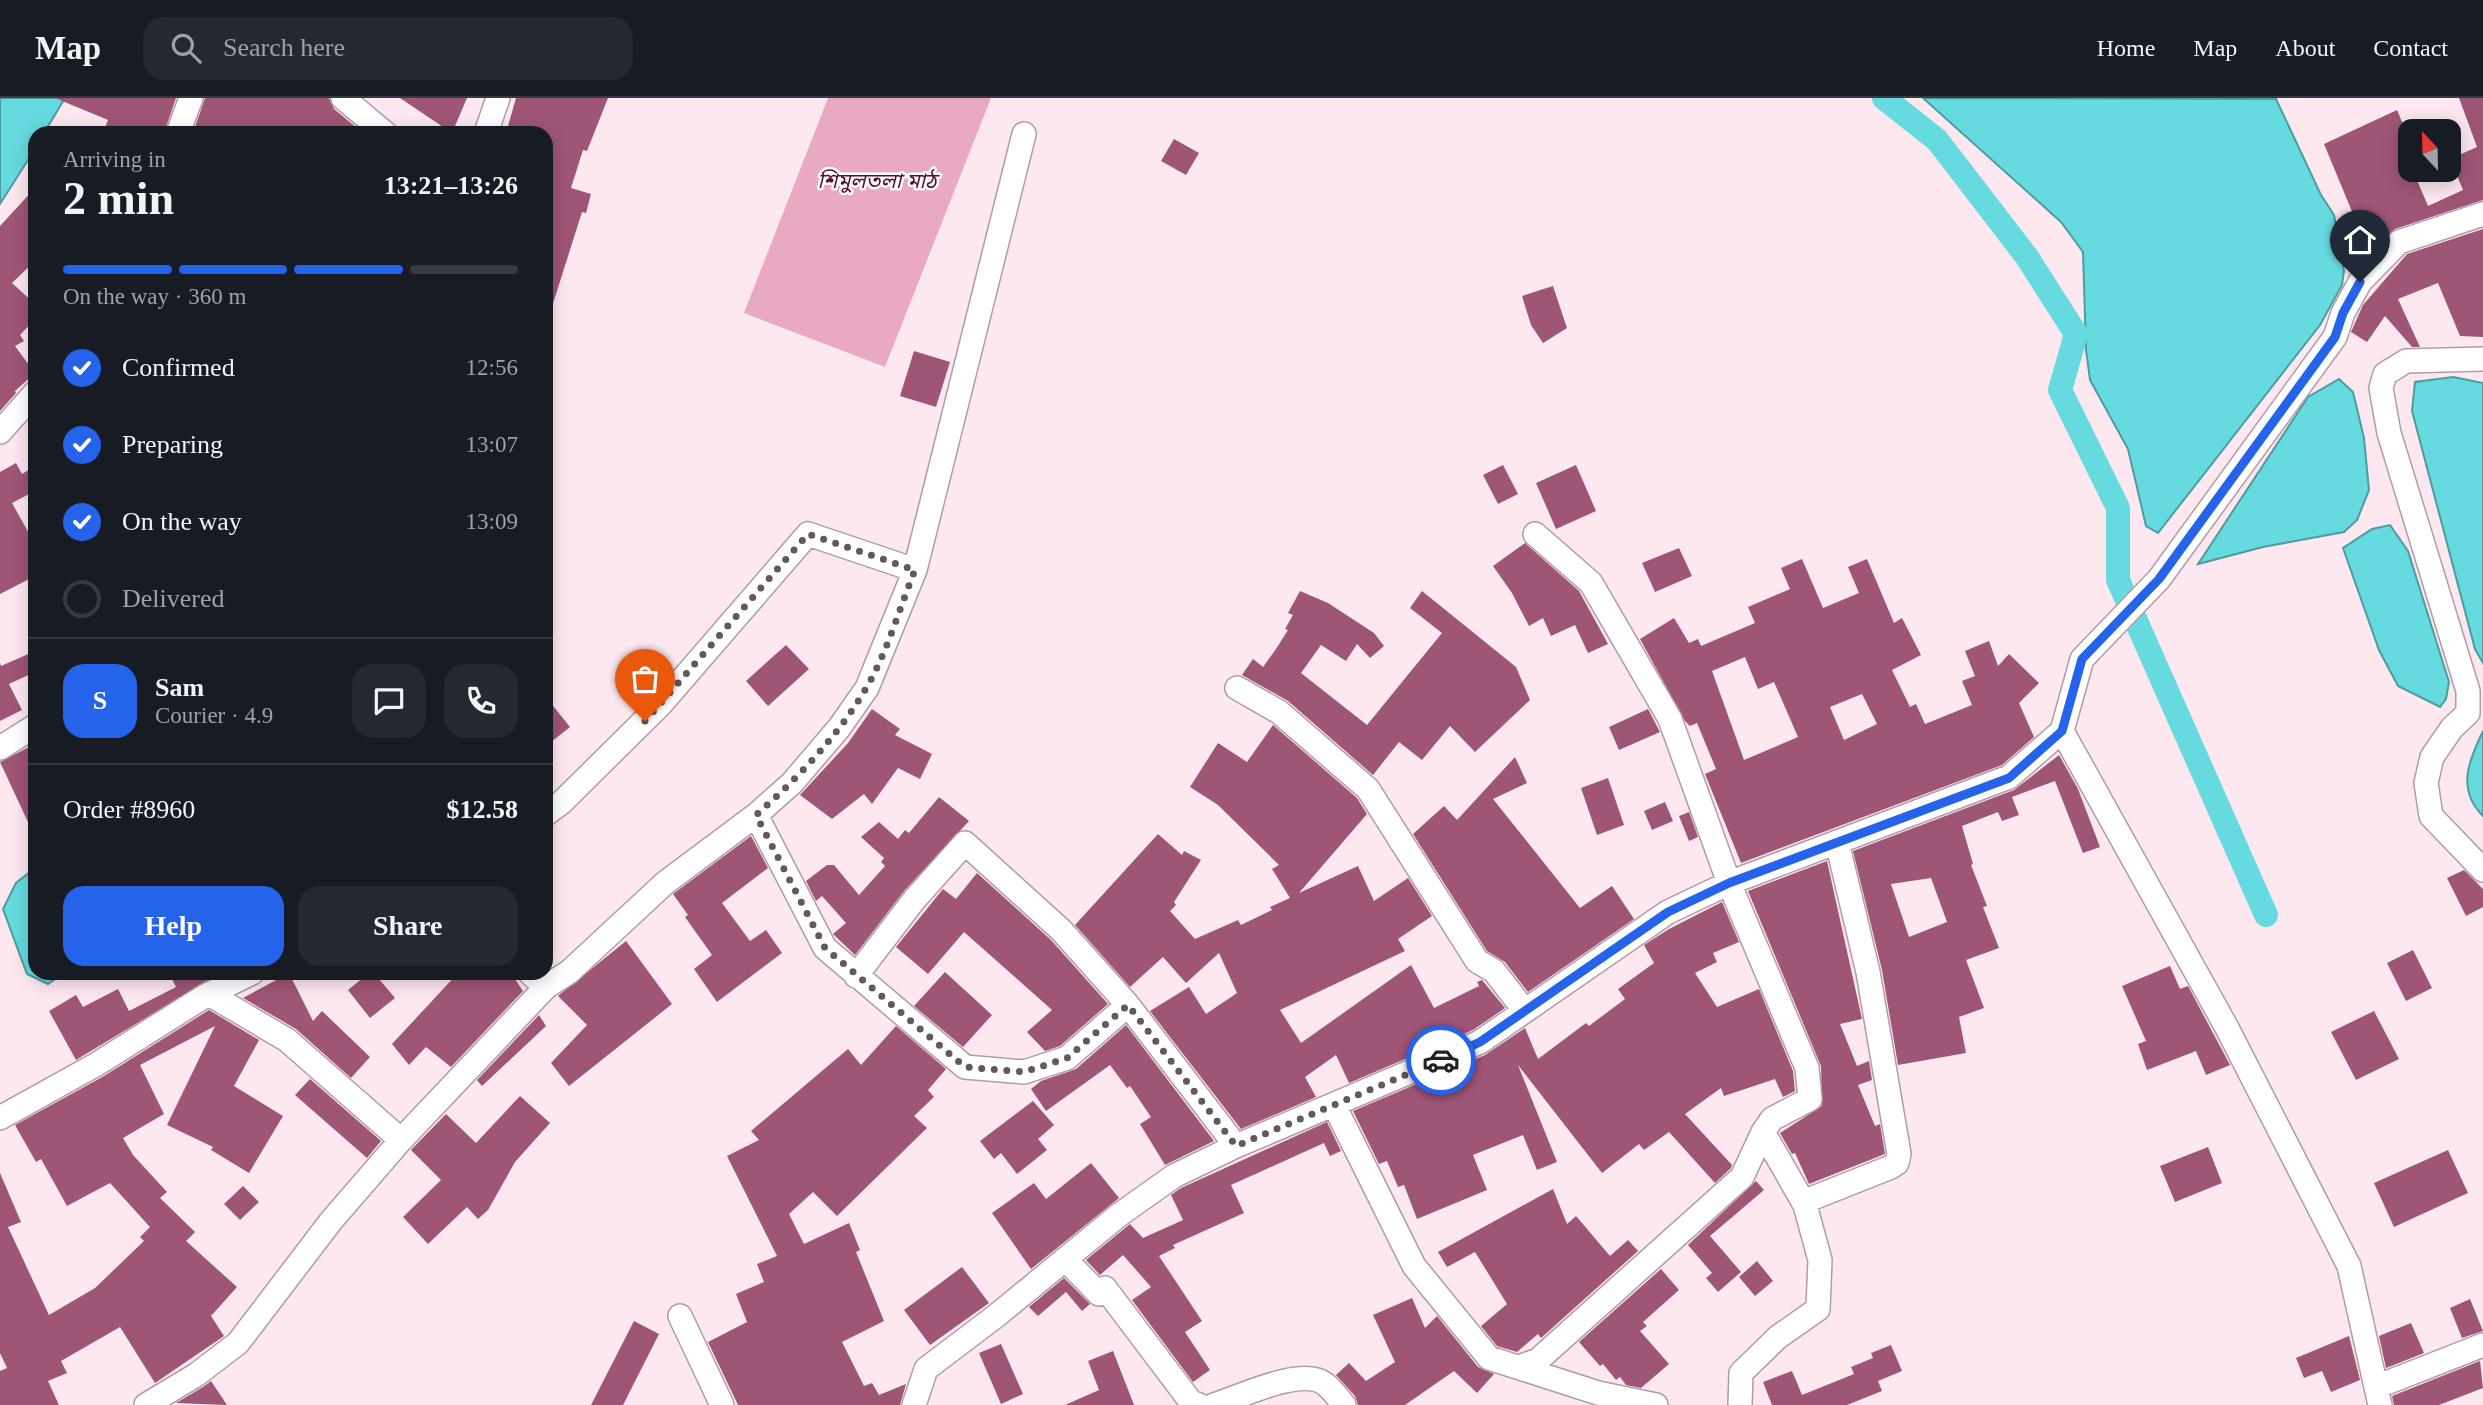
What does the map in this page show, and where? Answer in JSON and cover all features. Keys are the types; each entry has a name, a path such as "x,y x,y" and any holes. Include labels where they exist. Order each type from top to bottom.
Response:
{"street":[{"path":"181,126 191,98"},
{"path":"344,98 377,126"},
{"path":"488,126 498,98"},
{"path":"553,976 569,972 665,883 756,815 792,783 839,728 866,688 915,570 1024,134"},
{"path":"914,1405 926,1369 1119,1215 1174,1176 1236,1146 1480,1042 1668,912 1729,883 2009,778 2062,731 2082,659 2159,579 2335,337 2343,313 2360,282 2399,242 2483,214"},
{"path":"2483,359 2406,361 2385,374 2381,388 2389,433 2468,691 2469,713 2452,728 2432,757 2426,783 2431,816 2483,870"},
{"path":"0,432 28,401"},
{"path":"553,809 661,704 808,534 915,570"},
{"path":"1519,1367 1538,1360 1742,1177 1772,1119 1810,1100 1807,1068 1729,883 1670,719 1591,583 1535,534"},
{"path":"1237,688 1279,712 1368,789 1477,961 1494,971 1525,1011"},
{"path":"0,748 28,730"},
{"path":"2062,731 2227,1028 2349,1266 2378,1396 2483,1345"},
{"path":"756,815 825,948 965,1067 1024,1072 1067,1058 1128,1005"},
{"path":"1804,1202 1891,1167 1897,1163 1899,1154 1868,972 1837,842"},
{"path":"856,976 914,900 965,843 1061,930 1128,1005 1236,1146"},
{"path":"0,1118 87,1070 209,994 238,980"},
{"path":"146,1405 196,1375 238,1343 331,1221 538,980"},
{"path":"209,994 287,1040 401,1140"},
{"path":"1334,1105 1414,1266 1489,1358 1598,1393 1656,1405"},
{"path":"1740,1405 1741,1373 1778,1337 1818,1310 1820,1260 1804,1202 1763,1132"},
{"path":"1065,1259 1099,1294 1105,1288 1191,1402 1199,1405"},
{"path":"680,1316 722,1405"},
{"path":"1214,1405 1290,1379 1310,1378 1324,1383 1343,1405"}],"green space":[{"name":"শিমুলতলা মাঠ","path":"828,98 991,98 885,367 744,313"}],"water":[{"path":"0,98 65,98 48,126 28,126 28,160 0,204"},
{"path":"1923,98 2276,99 2321,195 2334,215 2344,271 2342,285 2320,325 2158,533 2146,526 2128,449 2090,380 2086,350 2083,252 2061,222"},
{"path":"2453,377 2483,383 2483,663 2475,649 2412,411 2415,382"},
{"path":"2339,379 2353,392 2364,438 2369,490 2357,520 2344,532 2263,547 2198,564 2308,397"},
{"path":"2390,525 2408,551 2449,682 2446,699 2440,707 2398,686 2379,650 2343,548 2372,529"},
{"path":"2483,731 2483,816 2475,806 2467,785 2473,753"},
{"path":"28,874 28,974 3,909 16,883"}],"building":[{"path":"55,98 176,98 166,126 106,126 108,120"},
{"path":"205,98 329,98 334,109 355,126 195,126"},
{"path":"400,98 467,98 455,126 442,126"},
{"path":"516,98 608,98 587,151 583,150 571,188 591,194 586,213 582,212 553,304 553,126 508,126"},
{"path":"2459,98 2483,98 2483,200 2395,229 2368,250 2324,144 2397,110 2401,119 2398,119 2398,182 2418,182 2428,206 2463,190 2460,182 2461,154 2477,147"},
{"path":"1174,139 1199,153 1186,175 1161,161"},
{"path":"28,196 28,268 12,283 28,298 28,326 20,335 24,341 15,346 28,364 28,379 0,411 0,226"},
{"path":"2483,229 2483,337 2460,336 2438,283 2398,299 2420,347 2412,347 2385,316 2367,342 2351,332 2363,305 2407,254"},
{"path":"1553,286 1567,328 1543,343 1531,325 1522,296"},
{"path":"914,351 950,362 936,407 900,396"},
{"path":"16,463 22,474 28,470 28,495 12,503 28,532 28,580 0,594 0,472"},
{"path":"1503,465 1518,494 1498,504 1483,475"},
{"path":"1576,465 1596,511 1556,529 1536,483"},
{"path":"1525,543 1579,591 1608,644 1588,653 1575,625 1551,636 1543,618 1529,626 1512,593 1493,566"},
{"path":"1679,548 1692,576 1655,592 1642,563"},
{"path":"1802,559 1823,608 1859,593 1848,567 1867,559 1894,623 1902,618 1921,655 1892,670 1910,707 1916,704 1925,724 1972,705 1962,681 1975,676 1965,651 1989,641 1998,666 2009,654 2039,683 2019,703 2034,737 2002,765 1741,863 1705,774 1716,769 1697,723 1690,726 1685,721 1640,639 1674,618 1689,643 1698,639 1701,646 1755,623 1748,607 1790,589 1781,568","holes":["1745,657 1758,689 1774,682 1798,737 1744,760 1712,671","1862,694 1877,724 1844,740 1830,707"]},
{"path":"1300,591 1328,603 1374,633 1384,646 1370,658 1357,644 1346,661 1321,645 1301,673 1367,725 1442,633 1410,608 1422,591 1516,667 1530,700 1475,752 1450,726 1422,760 1399,742 1373,775 1288,701 1242,675 1253,659 1263,667 1276,649 1288,630 1285,629 1293,615 1288,613"},
{"path":"786,645 809,669 768,706 746,681"},
{"path":"28,654 28,675 9,684 22,710 0,721 0,663 1,666"},
{"path":"553,706 570,727 553,740"},
{"path":"872,709 900,729 895,735 932,754 920,779 898,768 872,804 864,794 832,819 800,795 848,743"},
{"path":"1648,709 1660,732 1619,750 1609,727"},
{"path":"1273,725 1357,798 1367,814 1299,893 1358,866 1374,901 1408,878 1432,916 1398,939 1405,951 1280,1010 1301,1043 1411,965 1434,1008 1479,986 1477,982 1482,980 1505,1008 1473,1030 1349,1083 1336,1055 1305,1077 1316,1097 1241,1129 1150,1011 1189,987 1206,1014 1237,993 1219,953 1186,983 1163,957 1130,987 1075,925 1158,834 1182,855 1184,851 1201,860 1170,911 1195,939 1238,920 1241,925 1290,898 1272,869 1279,865 1218,805 1190,787 1218,743 1247,762"},
{"path":"28,748 28,822 0,762"},
{"path":"2059,755 2078,789 2100,847 2083,853 2055,781 2012,797 2019,815 2002,821 1998,812 1962,826 1973,864 1971,865 1987,906 1983,907 1999,948 1966,960 1984,1008 1959,1017 1966,1053 1898,1065 1882,970 1853,851 2014,790","holes":["1931,878 1947,922 1909,937 1891,884"]},
{"path":"1515,757 1527,783 1493,799 1580,908 1612,886 1634,919 1528,992 1505,962 1487,951 1413,834 1444,806 1457,820"},
{"path":"1608,778 1624,825 1597,835 1581,788"},
{"path":"939,797 969,821 904,891 855,955 833,934 846,923 822,896 816,901 806,881 827,865 834,865 859,895 885,866 881,862 884,858 861,837 879,822 898,839 905,830 909,833"},
{"path":"1665,802 1673,821 1652,830 1644,811"},
{"path":"1689,812 1698,837 1689,841 1679,816"},
{"path":"751,836 768,868 722,903 750,941 766,930 782,953 717,1002 694,969 712,955 685,917 688,915 673,894"},
{"path":"1827,861 1862,1019 1840,1024 1857,1066 1869,1061 1872,1080 1858,1085 1875,1126 1880,1124 1885,1154 1809,1184 1795,1153 1792,1154 1780,1133 1822,1106 1821,1066 1748,891"},
{"path":"2464,870 2483,889 2483,907 2466,916 2447,878"},
{"path":"977,873 1051,940 1108,1004 1060,1046 1045,1051 1027,1032 1052,1010 964,932 928,974 896,947 943,889 956,899"},
{"path":"1722,902 1739,942 1713,953 1717,962 1695,973 1717,1007 1759,989 1793,1071 1795,1091 1783,1097 1775,1079 1724,1096 1721,1088 1685,1114 1732,1165 1731,1168 1715,1183 1669,1132 1644,1150 1639,1144 1602,1173 1518,1065 1557,1162 1537,1170 1523,1135 1473,1155 1487,1190 1417,1219 1404,1185 1398,1187 1387,1161 1379,1164 1353,1111 1485,1055 1525,1028 1538,1059 1586,1023 1589,1026 1625,999 1618,989 1654,963 1644,945"},
{"path":"626,941 672,1004 569,1086 551,1063 587,1025 558,996"},
{"path":"2413,950 2432,988 2406,1001 2387,963"},
{"path":"2170,966 2180,989 2188,986 2230,1065 2206,1075 2196,1051 2147,1070 2138,1044 2146,1041 2122,986"},
{"path":"945,972 992,1015 963,1047 914,1006"},
{"path":"172,980 208,980 76,1060 49,1011 76,995 83,1007 118,989 129,1011 176,987"},
{"path":"276,980 292,980 313,1021 322,1011 370,1057 351,1078 296,1029 243,998"},
{"path":"360,980 380,980 395,998 370,1018 348,990"},
{"path":"451,980 516,980 523,991 451,1067 426,1047 409,1065 392,1044"},
{"path":"209,1010 259,1040 234,1086 283,1116 249,1173 211,1150 213,1147 167,1125 215,1026 140,1065 164,1114 123,1138 133,1155 167,1192 160,1198 195,1232 186,1241 237,1287 211,1316 224,1336 155,1383 120,1327 61,1361 67,1373 48,1381 59,1405 0,1405 0,1371 7,1368 0,1353 0,1173 21,1222 8,1227 49,1315 95,1288 144,1241 140,1237 150,1227 110,1183 67,1206 41,1159 36,1162 15,1125 104,1076"},
{"path":"2374,1011 2399,1059 2356,1080 2331,1032"},
{"path":"539,1015 546,1026 482,1086 477,1080"},
{"path":"1126,1025 1214,1141 1165,1165 1140,1124 1151,1117 1130,1086 1127,1088 1110,1065 1046,1111 1031,1089 1041,1081 1076,1069"},
{"path":"896,1026 946,1069 928,1090 934,1097 914,1116 927,1128 837,1216 813,1192 789,1214 804,1244 849,1223 860,1250 856,1252 884,1321 842,1342 864,1386 872,1383 879,1395 906,1384 900,1405 738,1405 708,1342 747,1322 736,1294 764,1282 757,1264 777,1256 727,1156 759,1140 751,1131 848,1049 861,1065"},
{"path":"310,1079 381,1141 367,1158 295,1095"},
{"path":"520,1096 550,1123 515,1162 488,1210 478,1219 467,1207 428,1244 403,1217 441,1180 411,1150 446,1114 476,1143"},
{"path":"1033,1101 1054,1125 1038,1139 1047,1150 1017,1174 1001,1153 994,1159 980,1141"},
{"path":"1327,1122 1341,1151 1330,1156 1324,1143 1231,1185 1244,1213 1173,1245 1175,1248 1159,1256 1202,1321 1185,1332 1210,1370 1193,1382 1132,1300 1151,1287 1123,1255 1100,1275 1086,1260 1130,1224 1143,1238 1183,1220 1171,1195 1181,1188"},
{"path":"2208,1147 2222,1183 2175,1202 2160,1166"},
{"path":"2448,1150 2468,1193 2394,1227 2374,1183"},
{"path":"1091,1163 1119,1198 1031,1269 992,1213 1034,1183 1046,1199"},
{"path":"1756,1181 1764,1190 1710,1236 1741,1272 1718,1292 1706,1278 1712,1273 1688,1245"},
{"path":"243,1186 259,1202 240,1220 224,1204"},
{"path":"1553,1189 1567,1224 1576,1216 1610,1256 1628,1240 1638,1251 1541,1338 1538,1334 1517,1352 1497,1346 1481,1326 1507,1304 1475,1252 1447,1267 1438,1252"},
{"path":"1757,1261 1773,1281 1755,1296 1739,1277"},
{"path":"962,1267 989,1303 930,1345 904,1310"},
{"path":"1661,1269 1679,1290 1643,1322 1647,1326 1640,1331 1669,1364 1641,1388 1626,1385 1620,1377 1616,1380 1603,1364 1600,1366 1579,1342"},
{"path":"1064,1278 1090,1304 1082,1311 1066,1292 1038,1316 1029,1307"},
{"path":"1412,1298 1425,1328 1437,1316 1478,1367 1494,1374 1477,1393 1454,1371 1405,1405 1358,1405 1355,1396 1336,1375 1349,1363 1366,1381 1395,1362 1373,1315"},
{"path":"2470,1299 2483,1331 2462,1338 2450,1308"},
{"path":"634,1321 659,1334 623,1405 591,1405"},
{"path":"2411,1323 2424,1353 2386,1368 2379,1336"},
{"path":"2349,1336 2360,1380 2331,1392 2322,1371 2304,1378 2296,1358"},
{"path":"1001,1344 1023,1394 1001,1404 979,1353"},
{"path":"1891,1345 1902,1371 1878,1381 1882,1391 1847,1405 1772,1405 1763,1382 1792,1371 1802,1395 1854,1374 1851,1367 1873,1358 1871,1353"},
{"path":"1113,1351 1134,1405 1065,1405 1099,1390 1088,1361"},
{"path":"2480,1361 2483,1388 2439,1405 2394,1405 2392,1396"},
{"path":"211,1381 227,1405 176,1403 203,1387"}],"waterway":[{"path":"1884,98 1937,140 2027,257 2076,334 2060,390 2118,508 2118,580 2266,915"}],"way so far":[{"path":"645,721 808,534 915,570 866,688 839,728 792,783 756,815 825,948 965,1067 1024,1072 1067,1058 1128,1005 1236,1146 1441,1060"}],"route":[{"path":"1441,1060 1480,1042 1668,912 1729,883 2009,778 2062,731 2082,659 2159,579 2335,337 2343,313 2360,282"}]}
